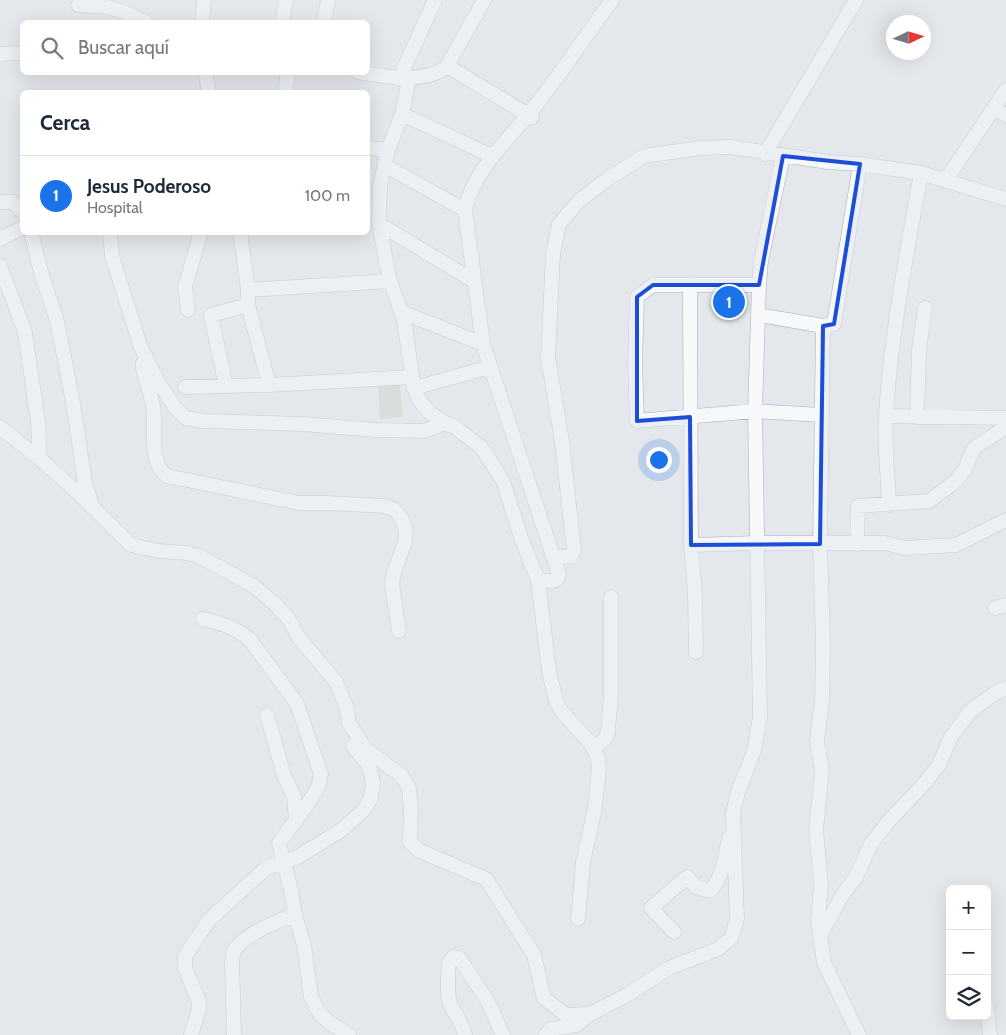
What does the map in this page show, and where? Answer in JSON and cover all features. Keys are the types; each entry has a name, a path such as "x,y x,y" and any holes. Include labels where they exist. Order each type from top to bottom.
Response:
{"street":[{"path":"202,20 204,0"},
{"path":"282,20 286,0"},
{"path":"324,20 328,0"},
{"path":"435,0 404,79 402,114 384,166 374,183 379,224 390,281 404,320 413,382 419,400 429,412 454,427 482,448 503,481 522,541 538,580 549,671 556,701 562,712 591,744 597,756 599,767 595,808 583,862 578,918"},
{"path":"370,74 404,79 441,72 447,66 484,0"},
{"path":"538,580 553,581 557,579 559,574 484,344 465,210 468,198 479,175 492,156 530,116 612,0"},
{"path":"765,154 856,0"},
{"path":"78,5 108,7 121,5 143,20"},
{"path":"0,54 20,53"},
{"path":"447,66 530,116"},
{"path":"206,75 209,90"},
{"path":"284,90 287,75"},
{"path":"946,180 1000,112 1006,90"},
{"path":"402,114 492,156"},
{"path":"554,558 571,556 574,550 562,442 548,358 553,254 559,224 580,200 606,180 644,156 700,148 730,147 765,154 860,164 921,173 1006,199"},
{"path":"370,148 388,150"},
{"path":"674,932 651,908 687,877 696,887 704,890 710,891 715,886 724,864 738,792 754,752 760,716 755,411 759,285 761,261 783,156"},
{"path":"759,315 823,326 834,324 860,164"},
{"path":"384,166 465,210"},
{"path":"889,505 886,416 898,301 921,173"},
{"path":"0,202 13,202 20,209"},
{"path":"379,224 474,281"},
{"path":"0,239 20,229"},
{"path":"32,235 42,276 57,321 72,397 85,482 92,508"},
{"path":"110,235 112,256 140,345 157,380 176,409 186,418 203,421 424,431 445,423"},
{"path":"188,310 185,287 200,235"},
{"path":"240,235 248,290 248,305 269,385"},
{"path":"0,266 25,332 38,422 40,459"},
{"path":"248,290 390,281"},
{"path":"690,284 691,545 695,596 696,652"},
{"path":"759,285 653,285 637,296 635,363 637,421 755,411 821,415"},
{"path":"226,386 211,315 248,305"},
{"path":"917,416 919,350 925,308"},
{"path":"401,312 484,344"},
{"path":"823,326 820,544 823,644 822,700 817,741 822,771 816,830 821,884 818,921 824,963 859,1035"},
{"path":"147,360 143,363 143,368 154,407 154,449 162,473 167,476 299,503 385,506 394,510 402,519 406,531 406,542 394,572 392,584 399,632"},
{"path":"185,387 413,382 490,367"},
{"path":"886,416 1006,418"},
{"path":"0,427 74,489 131,545 158,551 187,553 199,556 254,586 274,603 288,618 299,638 336,682 346,706 354,746 369,766 373,783 371,798 363,811 340,831 296,858 266,868 209,920 185,956 185,968 199,1002 199,1009 191,1035"},
{"path":"857,544 858,506 929,501 956,481 965,469 974,448 1006,428"},
{"path":"691,545 757,543 885,544 905,548 956,545 1006,520"},
{"path":"591,744 600,743 605,739 608,731 612,695 611,597"},
{"path":"203,619 228,625 243,634 297,704 321,774 318,787 279,843 291,890 295,915 304,945 312,997 320,1014 349,1035"},
{"path":"820,936 843,894 856,877 871,844 938,765 950,740 970,711 1006,688"},
{"path":"267,715 284,776 294,797 296,819"},
{"path":"349,723 366,750 401,774 409,788 411,809 410,842 420,851 486,879 534,955 544,998 566,1015 590,1014"},
{"path":"546,1035 551,1029 576,1025 590,1014 627,995 669,968 718,949 731,938 737,919 733,813"},
{"path":"234,1035 232,960 235,950 242,942 274,922 295,915"},
{"path":"465,1034 450,1005 449,962 453,957 459,958 487,1000 503,1035"},
{"path":"988,1020 990,1035"}],"highlighted area":[{"path":"783,156 860,164 834,324 823,326 820,544 691,545 690,417 637,421 637,297 653,285 759,285"}],"green space":[{"path":"400,384 403,417 380,419 378,385"}],"place":[{"name":"Jesus Poderoso","path":"729,302"}]}
